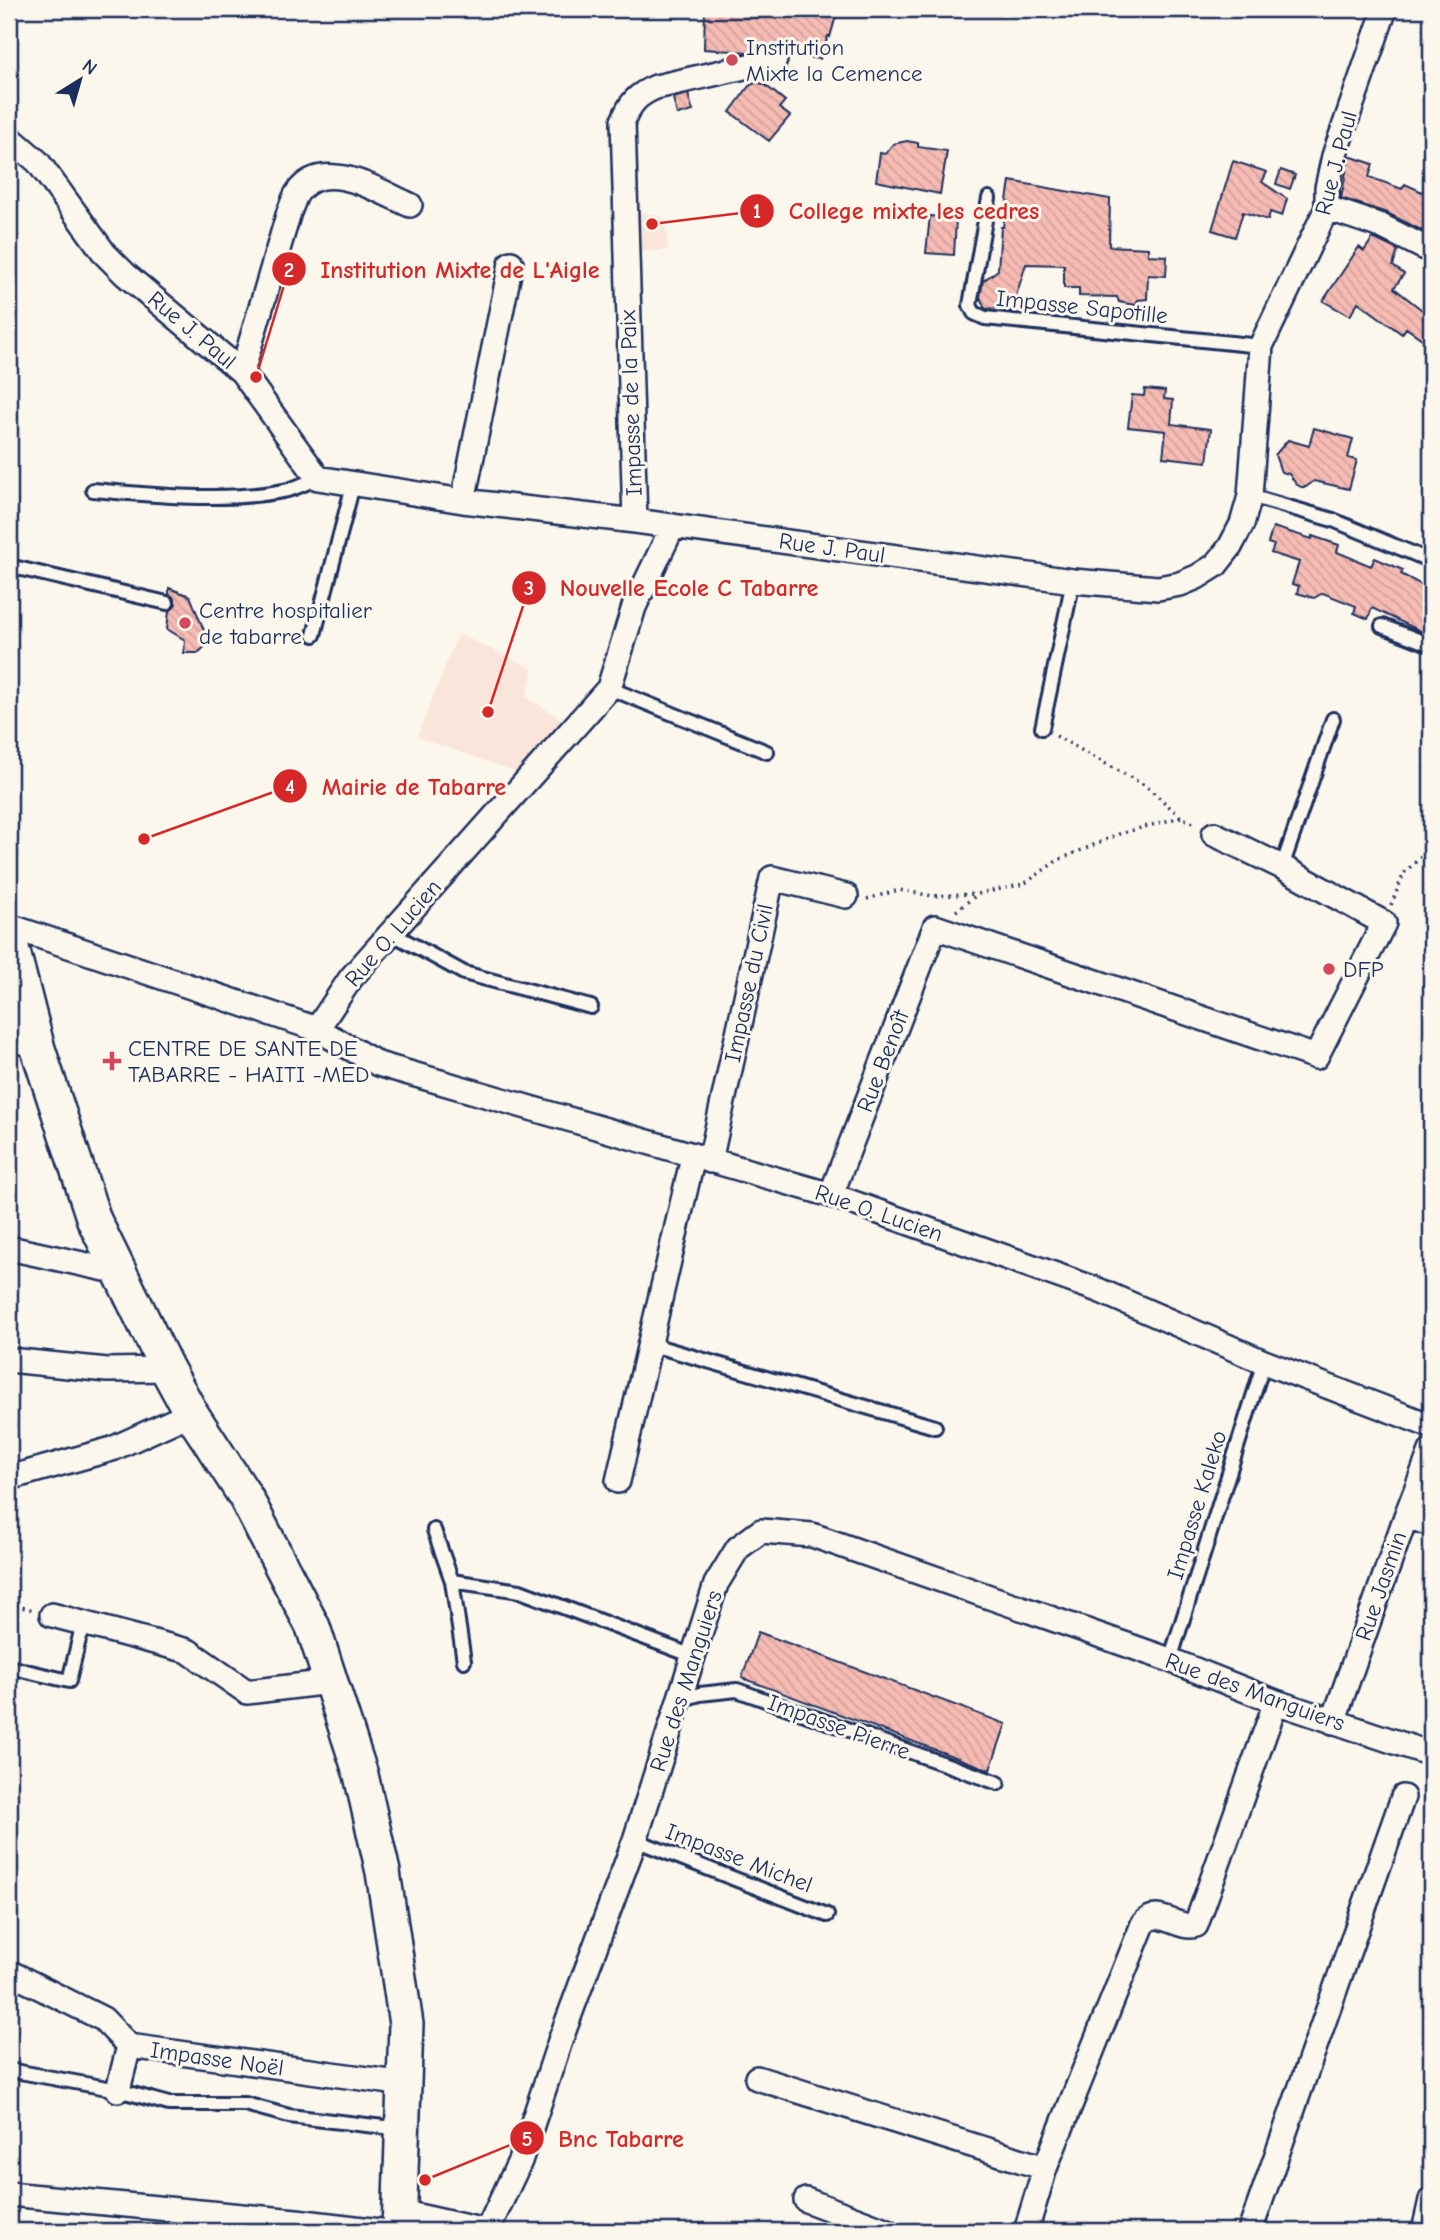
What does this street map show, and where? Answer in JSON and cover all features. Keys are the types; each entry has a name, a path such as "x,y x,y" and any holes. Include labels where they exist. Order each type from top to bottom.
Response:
{"main road":[{"path":"9,936 24,1048 94,1220 167,1369 191,1413 245,1496 313,1627 361,1775 383,1872 406,2024 405,2084 393,2225"}],"street":[{"name":"Rue J. Paul","path":"9,137 38,162 97,243 125,275 242,372 318,478 463,501 635,521 1073,581 1158,588 1180,584 1216,565 1230,547 1242,524 1250,496 1261,346 1327,208 1327,188 1334,156 1385,9"},
{"name":"Impasse de la Paix","path":"635,521 623,121 629,105 641,93 656,87 775,60"},
{"path":"242,372 289,212 299,191 312,180 325,175 344,177 410,205"},
{"path":"1327,208 1381,226 1431,251"},
{"path":"463,501 511,263"},
{"name":"Rue O. Lucien","path":"317,1029 351,978 609,688 634,607 673,526"},
{"path":"936,927 1316,1057 1384,923 1282,867 1214,834"},
{"name":"Impasse du Civil","path":"702,1159 772,878 846,896"},
{"name":"Rue O. Lucien","path":"9,926 317,1029 378,1064 831,1195 1098,1290 1264,1362 1431,1426"},
{"name":"Rue Benoît","path":"831,1195 936,927"},
{"path":"618,1482 649,1344 702,1159"},
{"path":"9,1248 118,1272"},
{"path":"9,1360 107,1370 167,1369"},
{"path":"9,1478 112,1449 191,1413"},
{"name":"Rue Jasmin","path":"1334,1722 1431,1451"},
{"path":"1406,1516 1431,1524"},
{"name":"Rue des Manguiers","path":"486,2231 520,2161 560,2041 635,1840 716,1584 738,1549 761,1531 812,1535 1170,1660 1276,1702 1431,1754"},
{"path":"52,1615 188,1651 247,1692 330,1682"},
{"path":"1026,2231 1045,2168 1143,1924 1148,1918 1157,1916 1189,1927 1196,1925 1276,1702"},
{"path":"1250,2231 1403,1797"},
{"name":"Impasse Noël","path":"9,1972 103,2019 129,2046 405,2084"},
{"path":"118,2090 129,2046"},
{"path":"757,2078 1045,2168"},
{"path":"9,2194 296,2221 486,2231"},
{"path":"806,2200 888,2231"},
{"path":"1424,2231 1431,2200"}],"lane":[{"name":"Impasse Sapotille","path":"989,198 970,304 974,313 985,318 1261,346"},
{"path":"93,490 237,496 289,490 318,478"},
{"path":"314,635 354,485"},
{"path":"1250,496 1333,520 1431,561"},
{"path":"9,566 166,604"},
{"path":"1042,728 1073,581"},
{"path":"1382,626 1431,645"},
{"path":"609,688 767,752"},
{"path":"1282,867 1334,719"},
{"path":"391,933 464,972 592,1007"},
{"path":"649,1344 935,1427"},
{"name":"Impasse Kaleko","path":"1170,1660 1264,1362"},
{"path":"434,1530 452,1581 464,1661"},
{"path":"452,1581 520,1591 693,1656"},
{"path":"9,1667 69,1681 83,1623"},
{"name":"Impasse Pierre","path":"678,1701 700,1694 737,1690 998,1783"},
{"name":"Impasse Michel","path":"635,1840 827,1915"},
{"path":"9,2070 118,2090 169,2104 245,2104 289,2116 402,2129"}],"path":[{"path":"1042,728 1146,786 1181,817 1214,834"},
{"path":"846,896 870,900 899,890 933,896 978,894 1024,884 1058,860 1119,834 1181,817"},
{"path":"1384,923 1404,873 1431,846"},
{"path":"936,927 978,894"}],"shaded area":[{"path":"639,212 662,216 668,250 639,252"},
{"path":"458,634 533,669 526,697 574,727 536,779 417,737"}],"building":[{"path":"705,9 838,9 820,59 788,55 778,47 747,52 704,49"},
{"path":"757,82 785,101 779,108 790,116 769,141 730,112 749,86"},
{"path":"688,94 693,111 677,115 673,98"},
{"path":"907,141 918,143 918,147 947,151 940,194 876,181 880,153 885,154 893,144"},
{"path":"1349,156 1373,164 1369,177 1402,189 1405,184 1431,196 1431,235 1387,213 1341,198"},
{"path":"1233,161 1267,172 1262,182 1287,199 1282,216 1270,212 1268,220 1243,212 1235,237 1212,230"},
{"path":"1281,170 1295,175 1290,189 1276,184"},
{"path":"1010,181 1110,199 1109,246 1148,248 1148,255 1167,256 1166,276 1148,275 1147,299 1138,300 1135,305 1119,302 1117,297 1079,296 1079,288 1064,288 1064,265 1026,264 1011,312 999,308 985,309 980,297 983,281 998,270 1001,227"},
{"path":"930,216 956,219 954,255 926,253"},
{"path":"1373,238 1398,250 1393,266 1404,274 1394,288 1431,317 1431,345 1406,328 1402,334 1358,302 1350,316 1323,301 1359,247 1364,251"},
{"path":"1145,389 1165,391 1164,399 1173,400 1171,424 1211,429 1207,462 1163,457 1166,431 1128,427 1132,395 1144,396"},
{"path":"1314,428 1353,439 1348,458 1357,460 1349,489 1314,481 1301,487 1289,474 1281,472 1275,455 1288,440 1309,446"},
{"path":"1273,527 1339,545 1337,552 1371,566 1375,558 1403,570 1401,574 1431,590 1431,636 1372,608 1368,619 1354,613 1356,606 1323,593 1314,598 1297,593 1299,586 1292,584 1299,562 1271,553 1274,545 1268,543"},
{"name":"Centre hospitalier de tabarre","path":"169,588 190,596 209,643 198,653 184,653 185,640 167,629 169,611 176,604 169,594"},
{"path":"758,1632 1006,1724 990,1770 742,1678"}],"place":[{"name":"Institution Mixte la Cemence","path":"732,60"},
{"name":"College mixte les cedres","path":"652,224"},
{"name":"Institution Mixte de L'Aigle","path":"256,377"},
{"name":"Centre hospitalier de tabarre","path":"185,623"},
{"name":"Nouvelle Ecole C Tabarre","path":"488,712"},
{"name":"Mairie de Tabarre","path":"144,839"},
{"name":"DFP","path":"1329,969"},
{"name":"CENTRE DE SANTE DE TABARRE - HAITI -MED","path":"112,1061"},
{"name":"Bnc Tabarre","path":"425,2180"}]}
